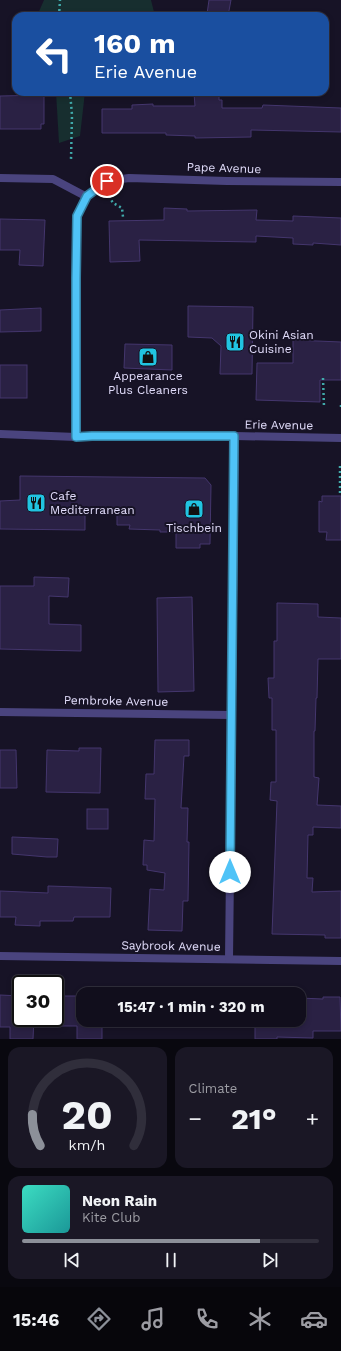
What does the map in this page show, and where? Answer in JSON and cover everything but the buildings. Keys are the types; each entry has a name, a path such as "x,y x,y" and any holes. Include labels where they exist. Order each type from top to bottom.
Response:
{"street":[{"path":"0,178 53,179 87,196 77,216 76,437"},
{"name":"Pape Avenue","path":"87,196 107,181 129,178 341,182"},
{"name":"Erie Avenue","path":"0,434 76,437 234,436 341,438"},
{"path":"229,959 234,436"},
{"name":"Pembroke Avenue","path":"0,712 231,715"},
{"name":"Saybrook Avenue","path":"0,956 341,961"}],"path":[{"path":"59,12 60,0"},
{"path":"70,96 72,115 71,159"},
{"path":"108,196 113,203 122,208 123,217"},
{"path":"323,378 324,407"},
{"path":"340,466 340,496"}],"green space":[{"path":"44,0 151,0 154,12 39,12"},
{"path":"56,96 85,96 80,136 59,143"}],"place":[{"name":"Okini Asian Cuisine","path":"235,342"},
{"name":"Appearance Plus Cleaners","path":"148,357"},
{"name":"Cafe Mediterranean","path":"36,503"},
{"name":"Tischbein","path":"194,509"}],"route":[{"path":"107,181 87,196 77,216 76,437 234,436 230,872"}]}
